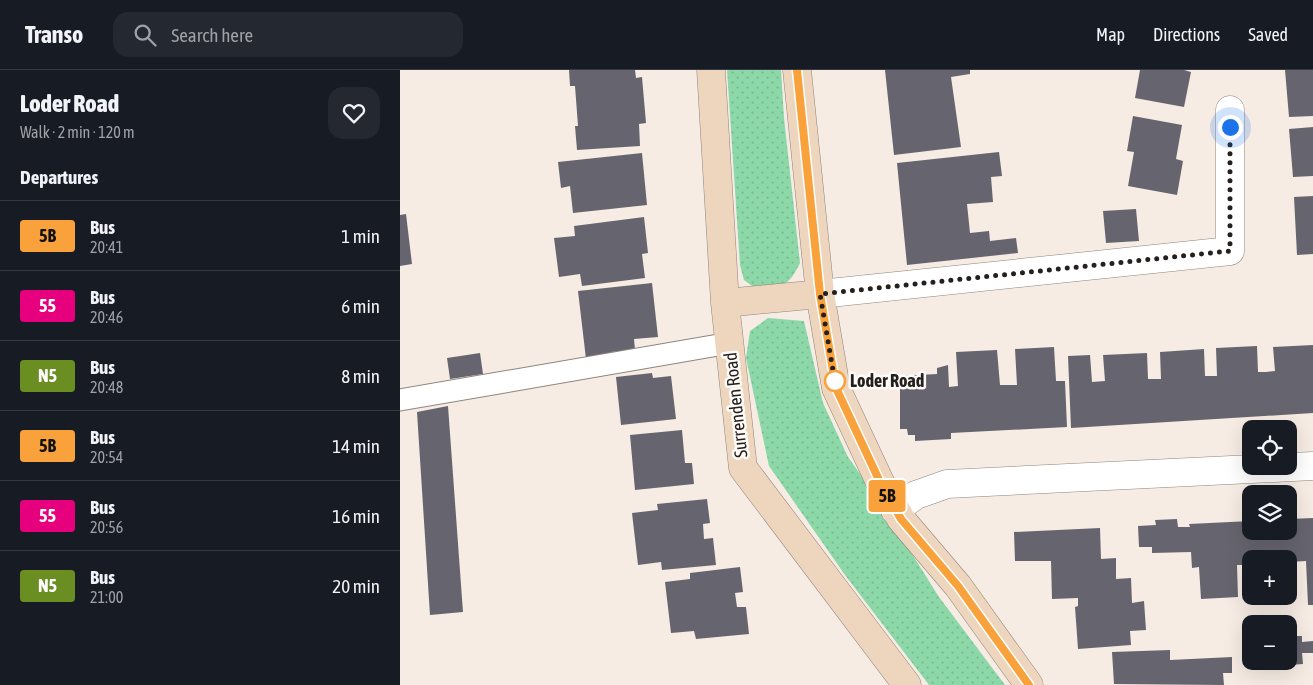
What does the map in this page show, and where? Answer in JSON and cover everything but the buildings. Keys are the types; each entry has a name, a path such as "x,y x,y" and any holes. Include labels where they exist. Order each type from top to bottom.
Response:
{"street":[{"name":"Surrenden Road","path":"711,70 725,303 743,468 907,685"},
{"path":"797,70 820,294 836,388 895,510 958,586 1029,685"},
{"path":"725,303 1230,251 1230,110"},
{"path":"895,510 916,495 947,484 1313,466"}],"lane":[{"path":"400,400 730,343"}],"green space":[{"path":"727,70 781,70 784,118 800,263 787,282 772,288 756,289 744,280 740,265"},
{"path":"768,318 804,321 823,403 848,457 873,492 939,597 1005,685 929,685 845,575 769,466 746,358 750,331"}],"bus line":[{"name":"5B","path":"797,70 800,118 820,294 836,388 880,482 901,519 958,586 1029,685"}],"place":[{"name":"Loder Road","path":"835,381"}],"route":[{"path":"835,381 836,388 820,294 1230,251 1230,127"}]}
